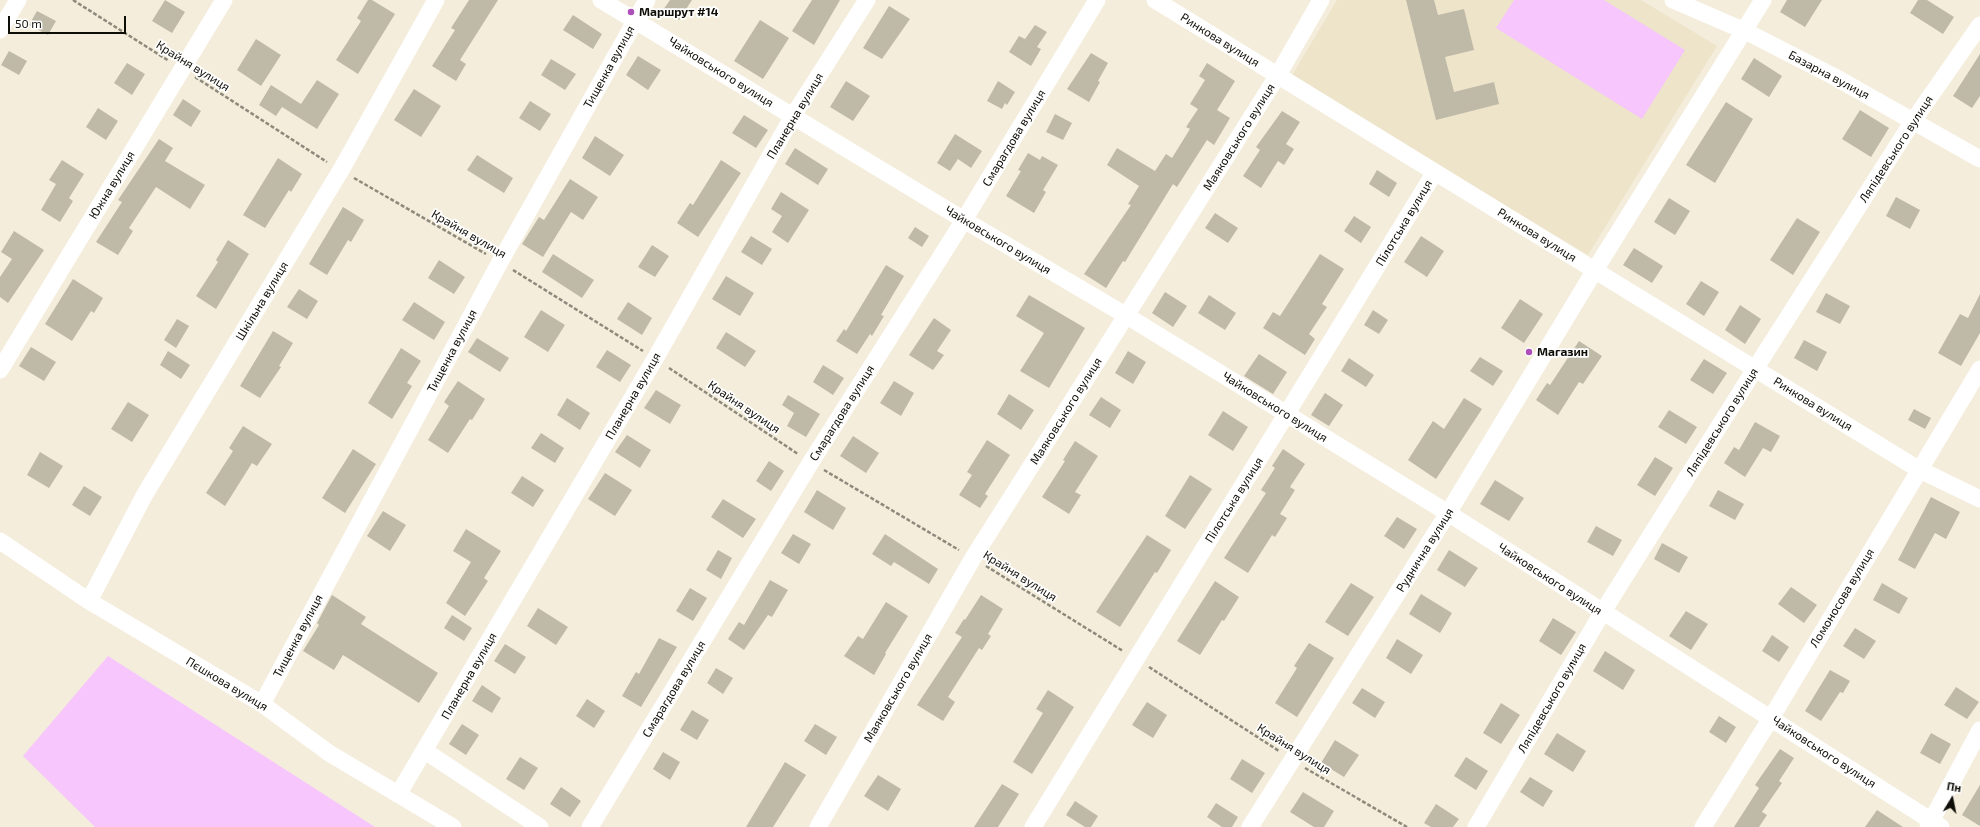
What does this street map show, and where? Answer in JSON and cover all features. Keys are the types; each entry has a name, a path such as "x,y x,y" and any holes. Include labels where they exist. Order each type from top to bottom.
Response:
{"street":[{"path":"0,30 18,0"},
{"name":"Южна вулиця","path":"0,370 224,0"},
{"name":"Шкільна вулиця","path":"89,601 145,494 341,170 436,0"},
{"name":"Чайковського вулиця","path":"601,0 635,19 964,220 1127,316 1448,513 1602,613 1771,718 1933,825"},
{"name":"Тищенка вулиця","path":"262,704 500,262 646,0"},
{"name":"Планерна вулиця","path":"399,793 655,359 793,116 867,0"},
{"name":"Смарагдова вулиця","path":"590,827 811,462 964,220 1097,0"},
{"name":"Ринкова вулиця","path":"1155,0 1918,469 1980,499"},
{"name":"Маяковського вулиця","path":"818,827 973,558 1278,75 1321,0"},
{"name":"Базарна вулиця","path":"1673,0 1745,31 1833,76 1980,159"},
{"name":"Руднична вулиця","path":"1250,827 1448,513 1595,270 1763,0"},
{"name":"Ляпідевського вулиця","path":"1476,827 1602,613 1755,369 1913,121 1980,25"},
{"name":"Пілотська вулиця","path":"1033,827 1435,172"},
{"name":"Ломоносова вулиця","path":"1703,827 1771,718 1918,469 1980,369"},
{"name":"Пєшкова вулиця","path":"0,541 89,601 262,704 329,753 399,793 453,827"},
{"path":"1933,825 1980,730"},
{"path":"424,751 540,827"}],"path":[{"name":"Крайня вулиця","path":"73,0 341,170 500,262 655,359 811,462 973,558 1137,659 1293,760 1407,827"}],"shaded area":[{"path":"1337,0 1641,0 1717,46 1588,255 1291,77"},
{"path":"1514,0 1604,0 1685,50 1642,119 1496,28"},
{"path":"108,656 375,827 95,827 23,756"}],"building":[{"path":"165,0 185,12 172,33 152,21"},
{"path":"368,0 372,0 395,14 358,74 336,60 361,21 357,18"},
{"path":"469,0 498,0 460,60 466,64 456,81 432,66 455,30 451,28"},
{"path":"670,0 692,0 679,20 663,10"},
{"path":"812,0 840,0 814,45 792,31"},
{"path":"1406,0 1434,0 1438,15 1464,9 1474,50 1445,57 1454,92 1494,82 1499,104 1436,120"},
{"path":"1787,0 1822,0 1805,27 1780,12"},
{"path":"1918,0 1927,0 1954,17 1943,34 1910,13"},
{"path":"889,6 910,19 882,59 863,48"},
{"path":"37,11 56,21 48,35 29,25"},
{"path":"573,15 602,34 593,49 563,30"},
{"path":"760,20 789,38 763,79 734,61"},
{"path":"1035,25 1047,32 1037,47 1041,49 1031,66 1009,52 1019,36 1025,39"},
{"path":"256,39 281,55 261,86 237,70"},
{"path":"9,51 27,61 19,75 1,65"},
{"path":"1091,53 1108,63 1089,102 1067,89"},
{"path":"1980,54 1980,96 1972,108 1953,96"},
{"path":"638,56 661,70 648,90 626,75"},
{"path":"1754,58 1782,76 1769,97 1741,79"},
{"path":"551,59 576,74 565,90 541,75"},
{"path":"127,63 145,74 132,95 114,83"},
{"path":"1207,63 1235,81 1217,110 1230,118 1214,145 1207,140 1177,187 1173,184 1125,262 1123,261 1106,288 1084,274 1131,205 1128,204 1139,186 1107,165 1117,148 1155,171 1166,154 1172,158 1190,129 1186,127 1198,109 1190,104 1205,80 1199,76"},
{"path":"317,80 339,94 317,129 282,107 276,116 259,105 271,85 301,104"},
{"path":"846,81 870,96 853,121 830,107"},
{"path":"998,81 1015,92 1007,105 1005,103 1002,109 987,101"},
{"path":"414,89 441,106 421,137 394,120"},
{"path":"183,99 201,111 191,127 173,115"},
{"path":"530,101 551,114 540,131 519,118"},
{"path":"1726,102 1753,119 1715,183 1686,165"},
{"path":"98,108 118,121 106,140 86,127"},
{"path":"1860,110 1889,128 1871,157 1842,139"},
{"path":"1282,111 1300,122 1286,144 1294,149 1284,165 1278,161 1261,188 1243,176 1260,150 1256,147"},
{"path":"1055,114 1072,123 1063,140 1046,132"},
{"path":"744,115 768,130 756,148 732,133"},
{"path":"955,134 982,151 971,168 958,159 950,171 937,163"},
{"path":"595,136 624,155 610,176 582,158"},
{"path":"159,139 173,148 165,161 205,185 190,209 156,187 129,228 133,231 118,255 96,242 122,202 118,200"},
{"path":"795,148 828,169 818,185 785,164"},
{"path":"1028,153 1040,160 1042,156 1058,165 1043,190 1046,192 1034,213 1006,196 1021,171 1018,170"},
{"path":"477,155 513,178 504,193 467,170"},
{"path":"278,158 302,174 291,192 289,190 265,228 243,215"},
{"path":"62,160 84,174 69,198 73,201 60,222 41,210 56,184 49,180"},
{"path":"721,160 741,173 698,237 677,223 690,203 693,205"},
{"path":"1377,170 1397,183 1389,197 1369,184"},
{"path":"570,179 598,197 583,220 571,212 543,257 522,244 539,217 544,220"},
{"path":"781,192 809,210 788,243 772,232 782,216 771,209"},
{"path":"1896,197 1920,210 1910,229 1886,216"},
{"path":"1669,198 1690,211 1675,235 1654,222"},
{"path":"343,207 364,220 351,242 348,240 327,275 309,264"},
{"path":"1215,213 1238,228 1228,243 1205,228"},
{"path":"1354,216 1371,227 1361,243 1344,231"},
{"path":"1797,218 1820,232 1793,275 1770,260"},
{"path":"915,227 929,236 922,247 908,238"},
{"path":"14,231 44,250 8,303 0,297 0,277 12,259 1,252"},
{"path":"751,236 772,249 762,265 741,252"},
{"path":"1421,236 1444,251 1427,277 1404,262"},
{"path":"228,240 249,254 216,309 196,296 218,262 216,260"},
{"path":"652,245 669,256 655,277 638,267"},
{"path":"1634,248 1663,266 1652,283 1623,265"},
{"path":"553,254 594,280 582,298 542,272"},
{"path":"1320,254 1344,269 1322,304 1327,307 1309,334 1315,339 1305,355 1263,328 1273,312 1280,316"},
{"path":"439,260 465,277 454,294 428,278"},
{"path":"886,265 904,276 881,315 884,316 872,336 870,334 857,354 836,341 844,329 846,331"},
{"path":"726,276 754,293 740,316 712,299"},
{"path":"73,279 103,298 94,313 91,311 72,341 45,324"},
{"path":"1701,281 1719,292 1704,316 1686,304"},
{"path":"299,289 318,301 307,319 287,307"},
{"path":"1165,292 1187,306 1173,327 1152,313"},
{"path":"1826,293 1850,306 1840,324 1816,312"},
{"path":"1980,294 1980,333 1961,366 1938,353 1960,314 1968,318"},
{"path":"1029,295 1085,328 1049,388 1020,371 1044,333 1016,316"},
{"path":"1209,295 1236,313 1225,330 1198,313"},
{"path":"1520,299 1543,314 1524,343 1501,328"},
{"path":"414,302 445,322 434,340 402,320"},
{"path":"628,302 652,318 642,335 617,319"},
{"path":"1740,305 1761,319 1745,344 1725,330"},
{"path":"541,310 565,325 548,352 524,337"},
{"path":"1373,310 1388,320 1379,334 1364,325"},
{"path":"934,318 951,330 937,351 944,355 933,370 909,355"},
{"path":"177,319 189,326 176,348 164,340"},
{"path":"273,331 293,343 279,366 281,367 260,398 240,386"},
{"path":"726,332 756,351 745,367 716,348"},
{"path":"477,338 509,358 500,372 468,352"},
{"path":"1804,340 1827,352 1817,371 1794,358"},
{"path":"1579,341 1602,356 1583,384 1579,382 1558,415 1536,400 1547,383 1550,385"},
{"path":"31,347 56,362 44,381 19,366"},
{"path":"401,348 421,361 407,383 412,386 392,419 368,403"},
{"path":"607,350 631,365 620,382 596,367"},
{"path":"168,351 190,365 181,379 160,365"},
{"path":"1128,351 1146,362 1133,384 1115,373"},
{"path":"1259,354 1287,372 1273,394 1244,376"},
{"path":"1480,357 1503,371 1493,386 1470,371"},
{"path":"1349,358 1374,375 1366,387 1341,371"},
{"path":"1704,359 1727,373 1713,394 1690,380"},
{"path":"823,365 844,378 833,395 813,382"},
{"path":"458,381 485,399 448,453 428,440 449,406 444,402"},
{"path":"894,381 914,393 901,416 880,403"},
{"path":"656,390 681,405 670,424 644,408"},
{"path":"1325,393 1343,405 1329,426 1311,415"},
{"path":"1009,394 1034,410 1021,430 997,414"},
{"path":"788,395 820,414 806,437 787,426 794,413 782,405"},
{"path":"1101,397 1121,410 1110,428 1089,415"},
{"path":"567,398 590,413 580,430 557,415"},
{"path":"1464,398 1482,409 1436,479 1408,460 1433,421 1444,429"},
{"path":"128,402 149,415 132,442 111,429"},
{"path":"1914,409 1931,418 1925,429 1908,420"},
{"path":"1669,410 1697,427 1686,444 1658,427"},
{"path":"1223,411 1248,427 1233,451 1208,435"},
{"path":"1755,422 1780,436 1771,452 1763,448 1745,477 1724,463 1734,447 1739,450"},
{"path":"243,426 272,444 257,466 252,463 225,506 206,493 233,451 229,448"},
{"path":"541,433 564,448 555,463 531,448"},
{"path":"627,435 651,450 640,468 615,452"},
{"path":"853,436 879,453 866,473 840,456"},
{"path":"987,440 1010,455 985,494 988,496 980,508 959,495 972,475 967,472"},
{"path":"1075,441 1098,456 1075,492 1081,495 1069,514 1042,497 1065,461 1063,460"},
{"path":"353,449 376,464 345,513 322,498"},
{"path":"1283,449 1305,464 1290,487 1295,490 1280,514 1287,518 1275,537 1272,535 1248,573 1224,558 1266,493 1261,490 1275,468 1272,466"},
{"path":"40,452 63,466 49,488 27,475"},
{"path":"1655,457 1673,468 1655,496 1637,485"},
{"path":"769,461 784,471 771,491 756,481"},
{"path":"605,473 632,490 615,516 588,499"},
{"path":"1190,475 1212,489 1185,529 1165,516"},
{"path":"522,476 544,490 533,507 511,493"},
{"path":"1495,480 1524,498 1509,521 1480,504"},
{"path":"84,486 102,497 90,516 72,505"},
{"path":"817,490 846,508 833,530 804,512"},
{"path":"1718,490 1744,504 1735,520 1709,506"},
{"path":"1931,497 1960,512 1946,539 1935,533 1915,569 1898,560"},
{"path":"723,499 756,519 743,538 711,517"},
{"path":"383,511 406,525 390,551 367,536"},
{"path":"1397,517 1417,529 1404,549 1384,536"},
{"path":"1596,526 1622,540 1613,556 1587,542"},
{"path":"466,529 501,551 484,578 488,581 465,616 446,603 471,562 453,551"},
{"path":"793,534 811,544 799,564 781,553"},
{"path":"885,534 938,569 929,584 894,562 891,566 872,554"},
{"path":"1147,535 1171,550 1120,627 1096,612"},
{"path":"1662,543 1688,557 1679,573 1654,559"},
{"path":"718,550 732,558 721,579 706,570"},
{"path":"1449,550 1478,568 1465,587 1437,570"},
{"path":"770,580 788,590 772,617 768,615 744,650 728,639 739,622 744,625"},
{"path":"1215,581 1239,597 1224,621 1222,620 1200,655 1177,641"},
{"path":"1351,583 1374,597 1348,636 1325,622"},
{"path":"1882,583 1908,598 1899,614 1873,600"},
{"path":"1791,587 1817,605 1804,623 1778,604"},
{"path":"690,588 707,598 693,621 676,611"},
{"path":"1421,594 1452,613 1440,633 1409,614"},
{"path":"332,595 366,617 361,624 438,673 419,703 343,655 334,670 303,651 319,625 317,623"},
{"path":"981,595 1003,609 988,634 991,636 982,650 979,648 948,697 955,702 943,721 917,705 962,637 955,633"},
{"path":"886,602 908,616 885,653 886,654 874,675 844,656 858,636 863,639"},
{"path":"538,608 568,627 556,645 527,626"},
{"path":"1686,611 1708,624 1691,650 1669,636"},
{"path":"452,615 472,628 464,641 444,628"},
{"path":"1553,618 1576,632 1561,655 1539,641"},
{"path":"1855,628 1876,641 1864,659 1843,646"},
{"path":"1772,635 1789,647 1779,662 1762,651"},
{"path":"659,638 677,647 641,707 622,696 636,672 639,674"},
{"path":"1397,639 1423,655 1411,674 1386,658"},
{"path":"1309,643 1334,658 1297,717 1275,703 1297,668 1294,666"},
{"path":"505,644 526,657 515,674 494,661"},
{"path":"1605,651 1635,670 1623,690 1593,671"},
{"path":"716,668 733,678 723,694 707,683"},
{"path":"1830,670 1850,681 1843,693 1840,692 1821,721 1805,711"},
{"path":"482,685 501,698 492,713 472,701"},
{"path":"1956,687 1979,702 1967,719 1944,705"},
{"path":"1362,688 1385,702 1375,718 1352,703"},
{"path":"1048,690 1074,707 1032,774 1013,762 1043,713 1036,709"},
{"path":"587,699 605,711 594,728 576,716"},
{"path":"1147,702 1167,715 1153,738 1132,725"},
{"path":"1501,703 1520,715 1501,744 1483,733"},
{"path":"692,710 709,720 697,740 680,730"},
{"path":"1719,716 1736,727 1726,743 1709,732"},
{"path":"462,724 479,735 466,755 449,744"},
{"path":"815,724 837,737 826,755 804,741"},
{"path":"1557,733 1586,751 1573,772 1544,754"},
{"path":"1931,733 1951,744 1940,764 1920,753"},
{"path":"1335,740 1359,755 1344,777 1321,763"},
{"path":"1780,749 1794,758 1779,781 1782,783 1762,812 1767,815 1759,827 1734,827 1759,788 1755,785"},
{"path":"663,752 680,762 670,780 653,769"},
{"path":"520,757 538,768 524,790 506,779"},
{"path":"1466,757 1488,771 1476,790 1454,776"},
{"path":"1242,759 1265,773 1252,793 1230,779"},
{"path":"785,762 806,775 773,827 746,827"},
{"path":"878,775 901,789 888,811 864,796"},
{"path":"1530,777 1553,791 1543,807 1520,792"},
{"path":"1002,784 1019,794 998,827 974,827"},
{"path":"1980,785 1980,826 1962,815"},
{"path":"561,787 581,801 570,817 550,804"},
{"path":"1303,792 1334,811 1324,827 1314,827 1290,812"},
{"path":"1075,801 1098,816 1091,827 1085,827 1066,815"},
{"path":"1216,803 1238,817 1232,827 1222,827 1207,817"},
{"path":"1436,804 1459,819 1453,827 1431,827 1424,823"},
{"path":"1877,810 1903,827 1865,827"}],"place":[{"name":"Маршрут #14","path":"631,12"},
{"name":"Магазин","path":"1529,352"}]}
